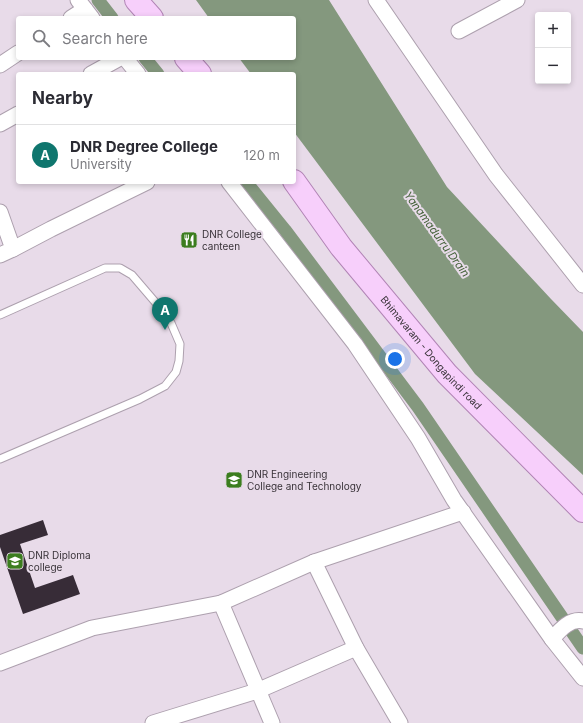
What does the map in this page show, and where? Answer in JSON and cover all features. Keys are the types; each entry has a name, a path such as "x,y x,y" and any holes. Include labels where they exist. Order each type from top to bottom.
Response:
{"main road":[{"path":"136,0 150,16"},
{"path":"188,60 198,72"},
{"name":"Bhimavaram - Dongapindi road","path":"296,184 341,247 446,374 583,511"}],"street":[{"path":"376,0 496,175 583,285"},
{"path":"459,31 518,0"},
{"path":"74,16 85,9"},
{"path":"0,65 16,54"},
{"path":"95,72 116,60"},
{"path":"127,60 136,72"},
{"path":"0,124 16,115"},
{"path":"0,212 6,252 143,184"},
{"path":"232,184 354,344 418,438 463,512 555,636 583,678"},
{"path":"0,663 92,628 221,603 314,562 463,512"},
{"path":"314,562 356,648 400,723"},
{"path":"221,603 257,691 272,723"},
{"path":"555,636 577,621"},
{"path":"153,723 171,720 257,691 356,648"}],"lane":[{"path":"0,315 105,268 120,268 132,275 162,310 175,328 180,344 179,361 176,372 165,386 140,399 0,459"}],"water":[{"name":"Yanamadurru Drain","path":"196,0 329,0 447,187 583,332 583,475 475,374 296,135 296,72 250,72 240,60 296,60 296,16 208,16"}],"building":[{"name":"DNR Diploma college","path":"43,520 48,535 20,544 35,588 73,575 80,594 23,614 0,547 0,535"}],"waterway":[{"path":"98,0 110,16"},
{"path":"147,60 156,72"},
{"path":"248,184 285,230 418,407 583,648"}],"place":[{"name":"DNR College canteen","path":"189,240"},
{"name":"DNR Degree College","path":"165,330"},
{"name":"DNR Engineering College and Technology","path":"234,480"},
{"name":"DNR Diploma college","path":"15,561"}]}
